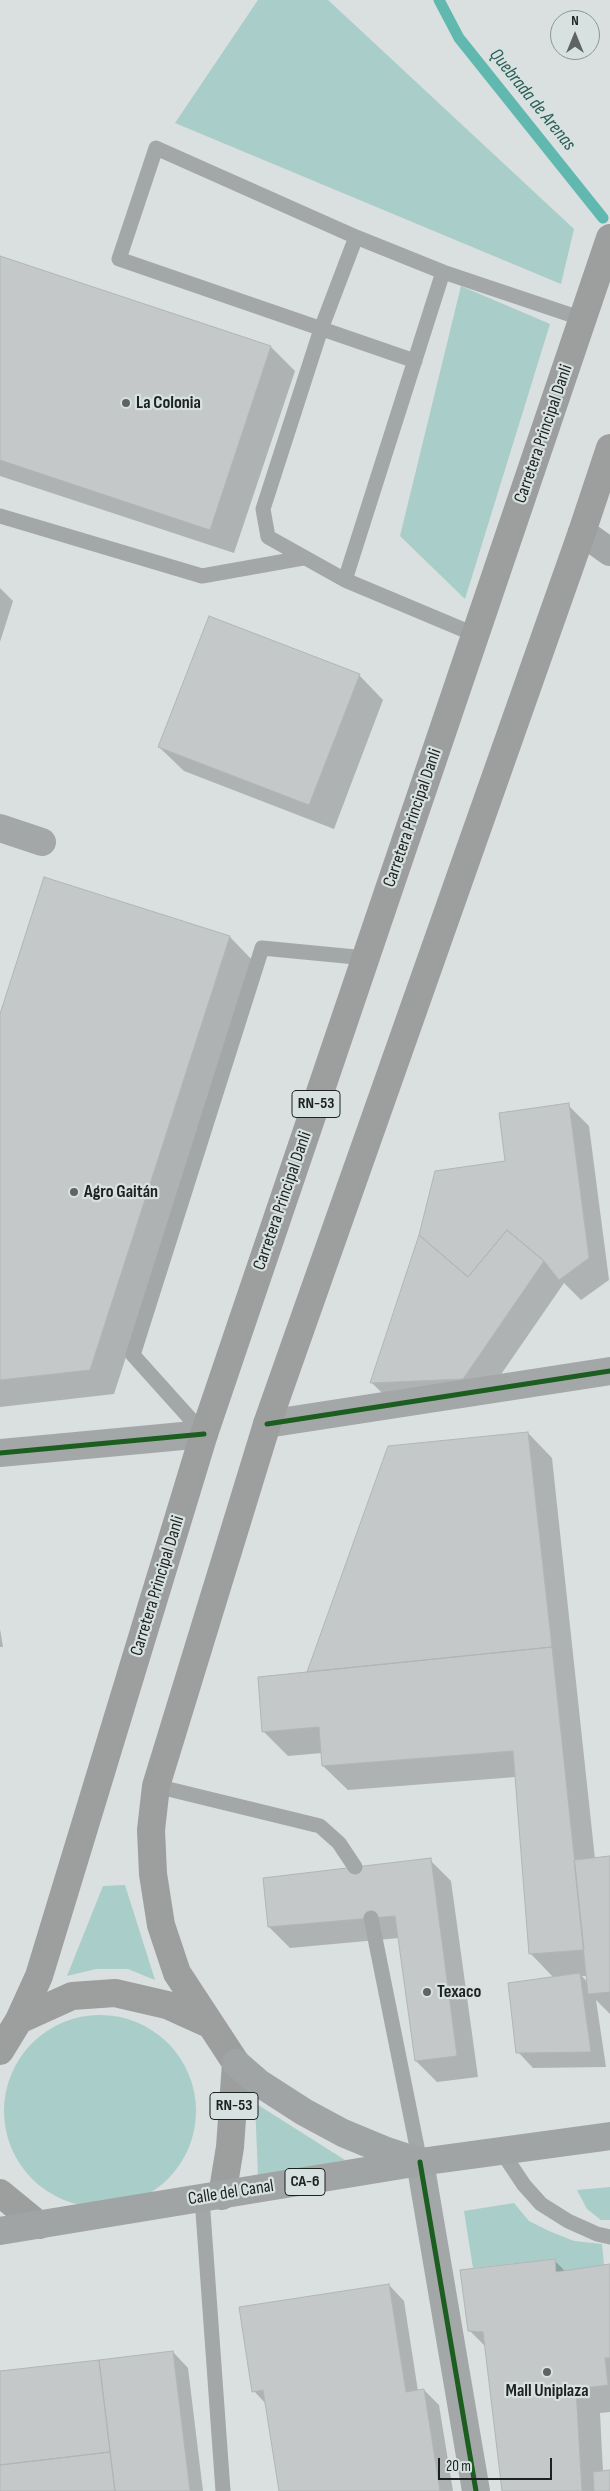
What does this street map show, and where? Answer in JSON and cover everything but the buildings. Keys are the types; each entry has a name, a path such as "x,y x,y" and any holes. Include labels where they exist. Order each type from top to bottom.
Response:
{"highway":[{"path":"236,2063 259,2083 335,2128 384,2150 420,2162"},
{"name":"Calle del Canal","path":"0,2231 420,2162 610,2136"}],"main road":[{"name":"Carretera Principal Danli","path":"0,2051 19,2020 40,1976 204,1434 610,238"},
{"path":"236,2063 177,1973 161,1925 153,1874 152,1830 156,1786 267,1424 610,448"},
{"path":"19,2020 72,1996 115,1993 168,2005 209,2024"},
{"name":"RN-53","path":"212,2197 230,2147 236,2063"},
{"path":"0,2193 40,2225"}],"street":[{"path":"582,532 610,552"},
{"path":"0,828 42,842"},
{"path":"267,1424 610,1371"},
{"path":"0,1453 204,1434"},
{"path":"420,2162 476,2491"}],"lane":[{"path":"415,361 119,259 156,148 443,272 583,319"},
{"path":"356,236 321,329 263,509 268,537 345,580 476,635"},
{"path":"345,580 443,272"},
{"path":"0,516 202,576 303,558"},
{"path":"204,1434 133,1355 262,948 366,958"},
{"path":"156,1786 320,1826 339,1843 355,1867"},
{"path":"371,1918 420,2162"},
{"path":"502,2152 524,2185 541,2204 568,2221 597,2234 610,2237"},
{"path":"212,2197 223,2491"}],"green space":[{"path":"258,0 328,0 574,229 561,284 175,123"},
{"path":"461,286 550,324 465,599 400,536"},
{"path":"125,1885 155,1980 128,1969 96,1969 67,1976 103,1886"},
{"path":"91,2015 109,2015 137,2022 153,2031 168,2043 180,2058 189,2074 196,2102 196,2120 189,2148 180,2164 168,2179 153,2191 137,2200 109,2207 91,2207 72,2203 55,2196 39,2185 26,2172 15,2156 8,2139 4,2120 4,2102 8,2083 15,2066 26,2050 39,2037 55,2026 72,2019"},
{"path":"255,2103 345,2160 258,2176"},
{"path":"610,2187 610,2220 601,2220 587,2209 577,2190"},
{"path":"514,2203 529,2221 549,2231 574,2241 602,2244 604,2265 556,2272 555,2259 473,2268 464,2211"}],"waterway":[{"name":"Quebrada de Arenas","path":"439,0 459,38 603,218"}],"cycle path":[{"path":"267,1424 610,1371"},
{"path":"0,1453 204,1434"},
{"path":"420,2162 476,2491"}],"place":[{"name":"La Colonia","path":"126,403"},
{"name":"Agro Gaitán","path":"74,1192"},
{"name":"Texaco","path":"427,1992"},
{"name":"Mall Uniplaza","path":"547,2372"}]}
